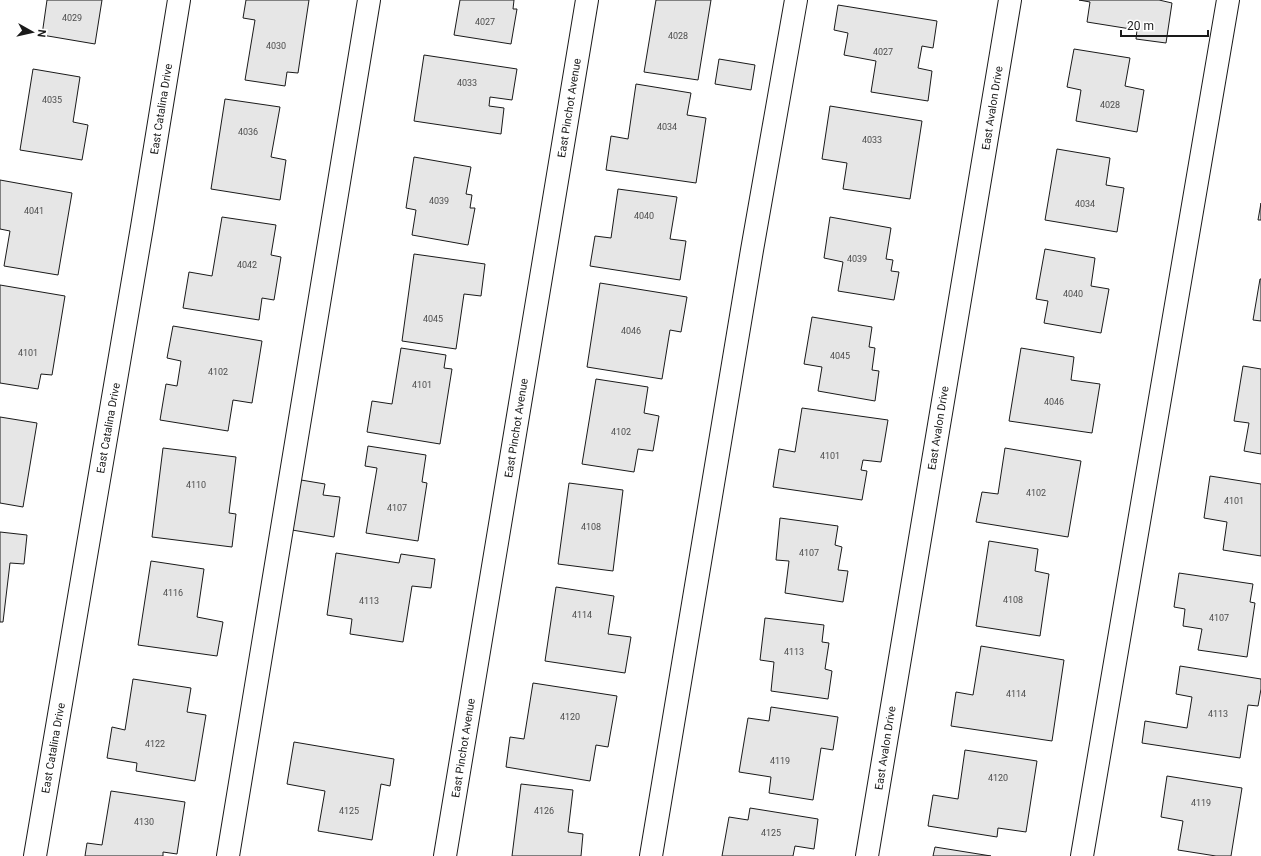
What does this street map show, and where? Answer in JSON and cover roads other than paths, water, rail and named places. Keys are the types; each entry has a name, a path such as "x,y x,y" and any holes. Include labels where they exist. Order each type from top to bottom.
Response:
{"street":[{"name":"East Catalina Drive","path":"35,856 142,227 178,0"},
{"path":"228,856 369,0"},
{"name":"East Pinchot Avenue","path":"445,856 587,0"},
{"path":"651,856 752,250 796,0"},
{"name":"East Avalon Drive","path":"867,856 1010,0"},
{"path":"1082,856 1228,0"}]}
